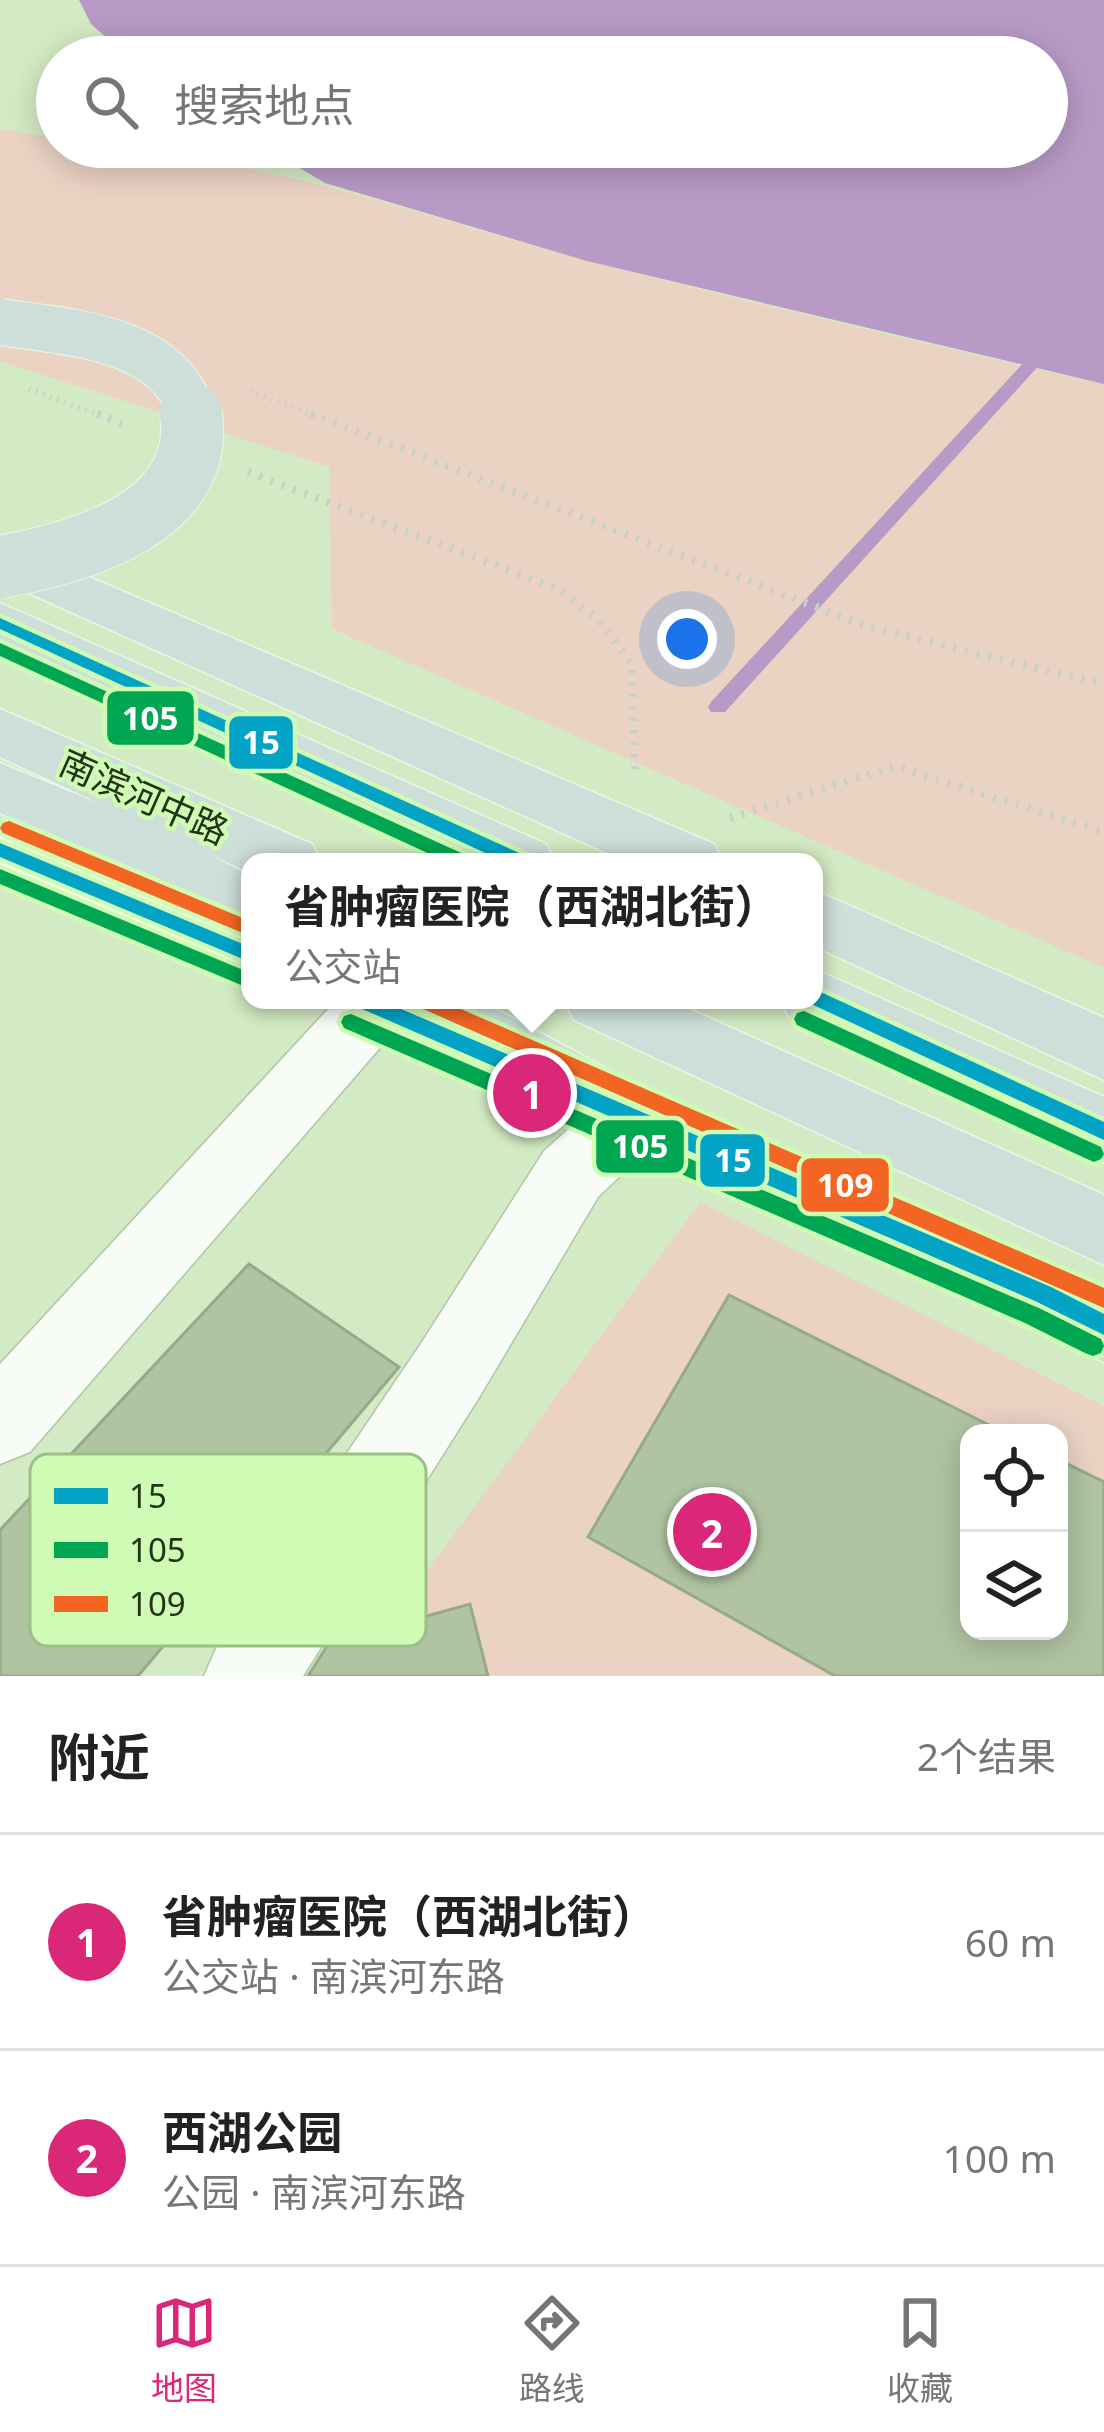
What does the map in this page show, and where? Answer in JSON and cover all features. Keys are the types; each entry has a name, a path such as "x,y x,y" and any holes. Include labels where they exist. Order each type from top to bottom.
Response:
{"highway":[{"path":"0,322 85,338 144,356 183,389 197,431 181,478 136,521 68,554 0,562"},
{"path":"0,562 708,840"},
{"path":"0,623 502,853"},
{"name":"南滨河中路","path":"0,731 268,853"},
{"path":"0,786 160,858 241,903"},
{"path":"823,920 1104,1050"},
{"path":"823,1001 1104,1131"},
{"path":"399,1009 632,1118 1043,1294 1104,1325"},
{"path":"619,1009 1104,1232"}],"street":[{"path":"0,850 241,951"},
{"path":"0,1424 378,1009"},
{"path":"395,1454 571,1174 632,1118"},
{"path":"250,1676 270,1646"}],"path":[{"path":"22,387 134,429"},
{"path":"248,391 848,619 1104,685"},
{"path":"245,471 557,589 598,619 632,664 633,772 652,782"},
{"path":"708,840 895,766 1104,832"}],"shaded area":[{"path":"79,0 1104,0 1104,384 587,261 325,183 300,168 1068,168 1068,36 104,36 91,24"},
{"path":"0,129 36,135 36,168 260,171 654,278 1104,384 1104,968 332,629 329,467 0,361"},
{"path":"700,1202 1104,1406 1104,1676 349,1676 371,1646 426,1646 426,1572"}],"building":[{"path":"249,1264 399,1367 326,1454 71,1454"},
{"path":"729,1295 987,1424 960,1424 960,1640 1068,1640 1068,1464 1104,1482 1104,1676 835,1676 588,1537"},
{"path":"30,1498 30,1646 163,1646 138,1676 0,1676 0,1530"},
{"path":"470,1604 488,1676 308,1676 327,1646 426,1646 426,1616"}],"waterway":[{"path":"718,707 1045,349"}],"transit line":[{"name":"15","path":"0,623 502,853"},
{"name":"105","path":"0,649 444,853"},
{"name":"109","path":"9,828 241,925"},
{"name":"15","path":"0,850 241,951"},
{"name":"105","path":"0,876 241,977"},
{"name":"15","path":"823,1001 1104,1131"},
{"name":"15","path":"381,1009 1043,1294 1104,1325"},
{"name":"109","path":"442,1009 1104,1298"},
{"name":"105","path":"804,1019 1094,1153"},
{"name":"105","path":"351,1022 1093,1346"}],"place":[{"name":"省肿瘤医院（西湖北街）","path":"532,1093"},
{"name":"西湖公园","path":"712,1532"}]}
